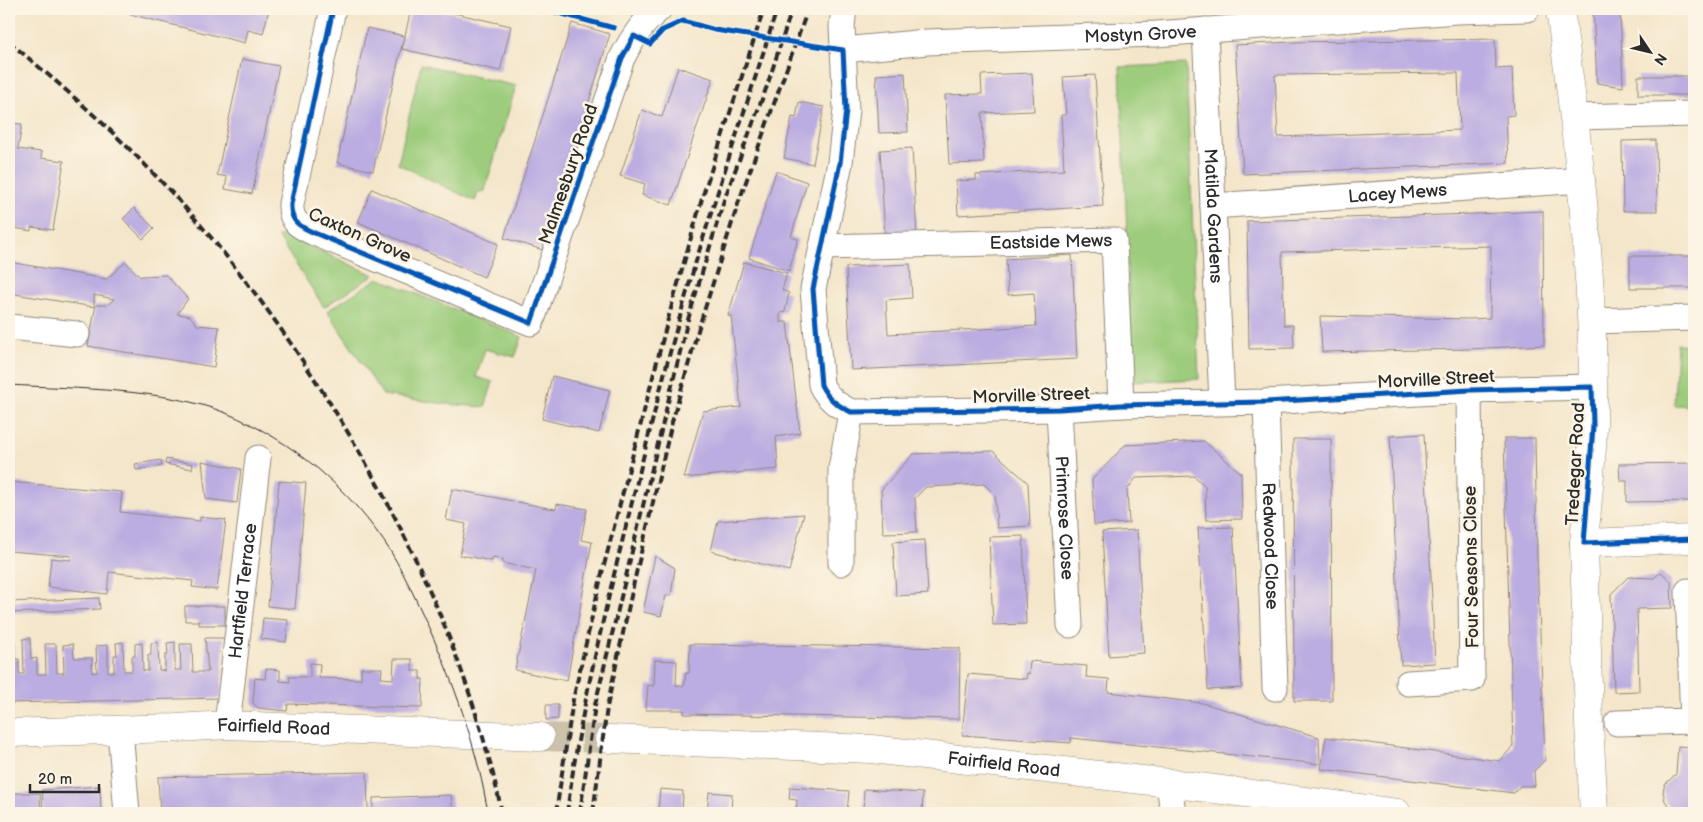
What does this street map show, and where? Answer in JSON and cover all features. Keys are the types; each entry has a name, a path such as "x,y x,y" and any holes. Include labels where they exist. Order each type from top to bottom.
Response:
{"main road":[{"name":"Tredegar Road","path":"1560,9 1582,180 1592,321 1592,426 1584,543 1589,724 1594,813"},
{"path":"1584,543 1694,539"},
{"name":"Fairfield Road","path":"9,733 120,730 227,724 540,737"},
{"name":"Fairfield Road","path":"609,739 871,749 1169,783 1397,813"}],"street":[{"name":"Caxton Grove","path":"333,9 291,204 291,214 296,223 317,234 531,323"},
{"name":"Malmesbury Road","path":"531,323 622,58 646,19 658,9"},
{"path":"841,563 841,469 851,412 836,404 826,395 821,385 813,289 840,163 846,110 842,26 844,9"},
{"name":"Mostyn Grove","path":"843,50 927,42 1156,34 1457,11 1526,9"},
{"name":"Matilda Gardens","path":"1205,30 1222,402"},
{"path":"1575,117 1694,114"},
{"name":"Lacey Mews","path":"1213,206 1582,180"},
{"name":"Eastside Mews","path":"822,248 1114,240 1121,405"},
{"path":"1592,321 1694,318"},
{"path":"9,327 76,334"},
{"name":"Morville Street","path":"851,412 1059,409 1121,405 1266,402 1469,390 1592,386"},
{"name":"Four Seasons Close","path":"1408,683 1472,679 1469,390"},
{"name":"Redwood Close","path":"1266,402 1275,688"},
{"name":"Primrose Close","path":"1059,409 1070,625"},
{"name":"Hartfield Terrace","path":"227,724 258,458"},
{"path":"1617,723 1693,721 1688,591"},
{"path":"120,730 127,813"},
{"path":"1169,783 1173,813"}],"green space":[{"path":"421,64 516,86 484,193 479,191 475,201 398,164"},
{"path":"1186,64 1199,379 1133,382 1120,67"},
{"path":"283,234 374,275 324,307 278,237"},
{"path":"378,278 522,337 515,357 485,349 476,377 493,382 485,407 445,404 383,395 327,311"},
{"path":"1677,344 1694,345 1694,406 1674,405"}],"building":[{"path":"130,9 269,9 263,34 248,30 245,43 129,14"},
{"path":"411,9 436,9 511,26 500,71 402,49"},
{"path":"1593,9 1620,9 1623,87 1597,83"},
{"path":"572,23 610,34 543,250 504,238"},
{"path":"367,28 404,36 373,171 337,163"},
{"path":"1495,39 1496,69 1512,68 1514,115 1506,116 1508,163 1243,174 1235,45 1291,42","holes":["1458,73 1460,130 1278,137 1275,75"]},
{"path":"242,59 279,66 252,194 225,189 227,177 217,175"},
{"path":"678,67 713,79 671,205 642,195 645,184 620,176 642,110 662,117"},
{"path":"905,73 908,132 879,133 876,75"},
{"path":"1032,73 1034,111 982,113 984,163 949,164 945,95 982,94 981,75"},
{"path":"1095,75 1103,206 958,215 956,181 976,180 976,175 1064,170 1061,115 1066,115 1063,77"},
{"path":"1638,76 1694,76 1694,95 1638,95"},
{"path":"799,102 824,107 813,164 784,158 792,117 796,118"},
{"path":"9,123 22,124 18,149 42,152 41,158 64,161 53,230 31,227 31,231 9,227 9,195 15,151 9,150"},
{"path":"1656,140 1657,211 1623,211 1622,141"},
{"path":"912,148 917,236 885,238 880,150"},
{"path":"776,171 807,182 791,237 798,239 789,271 749,258"},
{"path":"372,189 498,244 484,277 358,222"},
{"path":"134,208 154,228 143,239 123,219"},
{"path":"1543,211 1544,345 1470,349 1322,352 1320,316 1490,318 1491,246 1282,252 1284,325 1293,325 1294,348 1249,349 1247,221"},
{"path":"1072,255 1077,359 851,370 846,267 910,264 912,298 886,300 888,334 1036,326 1034,293 1008,295 1006,259"},
{"path":"1630,256 1694,256 1694,288 1630,288"},
{"path":"9,262 106,279 126,262 140,277 166,275 188,299 177,314 190,316 197,325 219,327 214,367 88,346 96,305 107,305 114,299 94,295 94,307 9,293"},
{"path":"744,262 787,273 782,290 789,293 785,312 780,313 780,322 787,322 800,433 776,437 778,469 684,478 703,411 741,407 731,316 728,316"},
{"path":"552,376 610,390 599,433 542,419"},
{"path":"1424,434 1435,663 1401,665 1390,436"},
{"path":"1504,438 1535,438 1537,558 1545,760 1534,771 1535,786 1520,786 1514,793 1321,769 1326,737 1500,761 1513,746"},
{"path":"1293,439 1331,439 1332,701 1294,701"},
{"path":"1204,441 1241,473 1242,519 1206,520 1205,486 1194,476 1136,478 1127,490 1129,523 1094,525 1092,480 1125,445"},
{"path":"993,451 1028,483 1030,526 997,528 995,495 984,484 926,487 915,498 917,532 883,533 881,490 913,454"},
{"path":"166,459 193,464 192,469 165,464"},
{"path":"161,460 162,466 136,470 135,464"},
{"path":"202,461 241,469 237,503 206,499"},
{"path":"1694,463 1694,501 1627,502 1627,481 1620,481 1619,464"},
{"path":"279,481 306,483 295,609 268,606"},
{"path":"9,482 122,492 120,512 200,521 200,517 226,520 217,590 192,587 193,581 109,572 107,594 48,587 51,558 71,560 71,556 9,551"},
{"path":"452,489 548,508 556,509 557,504 587,509 581,540 592,542 567,681 515,670 536,570 502,563 503,559 493,557 492,561 460,555 466,524 446,520"},
{"path":"804,514 789,571 711,551 718,521"},
{"path":"1233,527 1242,688 1208,690 1198,528"},
{"path":"1137,530 1144,653 1109,656 1102,532"},
{"path":"1023,536 1026,624 993,625 989,537"},
{"path":"925,540 928,594 896,596 893,542"},
{"path":"655,556 675,568 671,595 666,596 661,616 643,612"},
{"path":"1661,572 1671,581 1672,608 1637,609 1639,691 1614,692 1611,594 1628,577 1654,578"},
{"path":"99,598 100,609 9,613 9,602"},
{"path":"185,606 225,606 225,625 199,625 199,621 185,621"},
{"path":"263,618 288,620 286,642 261,639"},
{"path":"30,638 31,659 37,658 37,674 46,674 45,644 56,644 57,673 64,673 63,645 73,644 74,658 92,658 92,673 97,672 96,646 108,645 108,672 114,672 114,655 117,655 116,643 123,642 124,671 132,671 132,656 135,656 135,644 142,643 143,671 148,671 148,655 151,655 151,643 158,642 159,670 165,671 165,655 168,655 167,643 175,642 175,670 181,670 180,644 192,644 193,672 208,672 205,638 224,638 221,698 9,703 9,645 14,645 14,659 19,659 19,674 24,674 23,639"},
{"path":"690,644 960,648 959,719 684,714 684,710 646,710 648,685 654,686 655,660 677,661 676,685 684,686 686,673 689,673"},
{"path":"394,659 412,659 412,671 420,671 420,679 423,679 422,708 288,704 287,711 258,708 253,703 255,678 265,679 266,669 280,670 280,681 290,682 289,677 310,677 310,663 320,664 319,678 361,679 361,668 382,668 381,678 393,679"},
{"path":"1030,661 1087,666 1086,677 1109,679 1108,692 1202,703 1319,737 1320,764 1071,738 1071,743 962,735 968,674 1026,679 1027,673 1029,674"},
{"path":"546,705 558,705 558,719 546,720"},
{"path":"1678,746 1694,747 1694,813 1672,813 1673,810 1665,801 1663,791 1665,784 1676,774"},
{"path":"367,772 368,813 160,813 158,777"},
{"path":"100,786 101,813 43,813 42,790"},
{"path":"790,787 849,791 847,813 796,810 797,800 789,799"},
{"path":"660,789 683,791 682,813 658,812"},
{"path":"864,789 923,793 922,813 863,812"},
{"path":"709,792 732,794 731,813 707,813"},
{"path":"9,793 40,793 41,813 9,813"},
{"path":"451,795 453,813 373,813 373,798"},
{"path":"1195,808 1222,812 1222,813 1194,813"}],"tunnel":[{"path":"540,737 609,739"}],"tram line":[{"path":"9,385 119,391 147,394 201,405 251,424 298,453 319,470 358,508 375,529 391,552 408,583 459,701 479,768 488,813"}],"railway":[{"path":"556,813 573,700 602,573 668,319 703,195 764,9"},
{"path":"567,813 572,775 594,661 666,367 702,242 777,9"},
{"path":"580,813 595,705 687,323 724,200 767,86 792,9"},
{"path":"593,813 607,707 672,422 699,327 738,204 808,9"},
{"path":"9,42 100,121 191,214 229,259 264,306 332,407 365,461 395,517 447,632 469,691 502,813"}],"cycle path":[{"path":"333,9 291,204 292,216 298,224 317,234 531,323 622,58 634,36 650,44 663,30 683,21 715,30 843,50 846,110 840,163 813,289 821,385 830,398 841,407 851,412 1059,409 1121,405 1266,402 1469,390 1592,387 1593,426 1584,543 1694,539"},
{"path":"544,9 614,28"}]}
